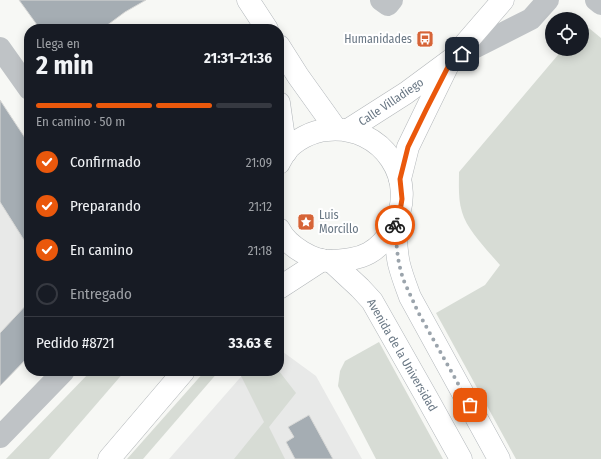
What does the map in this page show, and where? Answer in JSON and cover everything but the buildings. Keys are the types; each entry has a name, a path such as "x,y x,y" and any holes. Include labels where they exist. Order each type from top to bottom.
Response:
{"main road":[{"path":"248,0 255,24"},
{"path":"248,0 265,24"},
{"name":"Calle Villadiego","path":"342,129 406,93 452,59 503,0"},
{"path":"284,54 298,76 342,129"},
{"name":"Calle Villadiego","path":"400,179 408,147 452,59"},
{"path":"284,155 300,140 324,130 342,129 364,135 378,144 391,158 400,179 402,199 400,211 395,224 382,243 369,253 350,260 327,261 302,252 292,245 284,236"},
{"path":"395,224 399,264 410,297 499,459"},
{"path":"284,285 327,261"},
{"name":"Avenida de la Universidad","path":"327,261 360,288 372,301 461,459"},
{"path":"109,459 177,376"}],"street":[{"path":"382,0 388,5 392,0"},
{"name":"Calle Villadiego","path":"452,59 531,19 548,0"},
{"path":"596,0 601,4"},
{"path":"0,48 24,82"},
{"path":"0,437 59,376"}],"shaded area":[{"path":"589,28 601,38 601,459 516,459 436,313 485,285 500,265 468,226 462,212 460,202 459,172 557,56 589,56"},
{"path":"0,100 24,136 24,361 0,386"},
{"path":"379,342 443,459 376,459 338,386 340,371 345,361"},
{"path":"284,353 316,376 362,459 169,459 242,376 284,376"},
{"path":"86,376 121,376 49,459 6,459"},
{"path":"201,376 215,376 143,459 127,459"},
{"path":"241,376 283,376 296,393 269,427 285,459 234,459 264,422"}],"way so far":[{"path":"395,225 399,264 410,297 470,405"}],"place":[{"name":"Humanidades","path":"425,39"},
{"name":"Luis Morcillo","path":"306,222"}],"route":[{"path":"395,225 400,211 402,199 400,179 408,147 452,59 462,54"}]}
